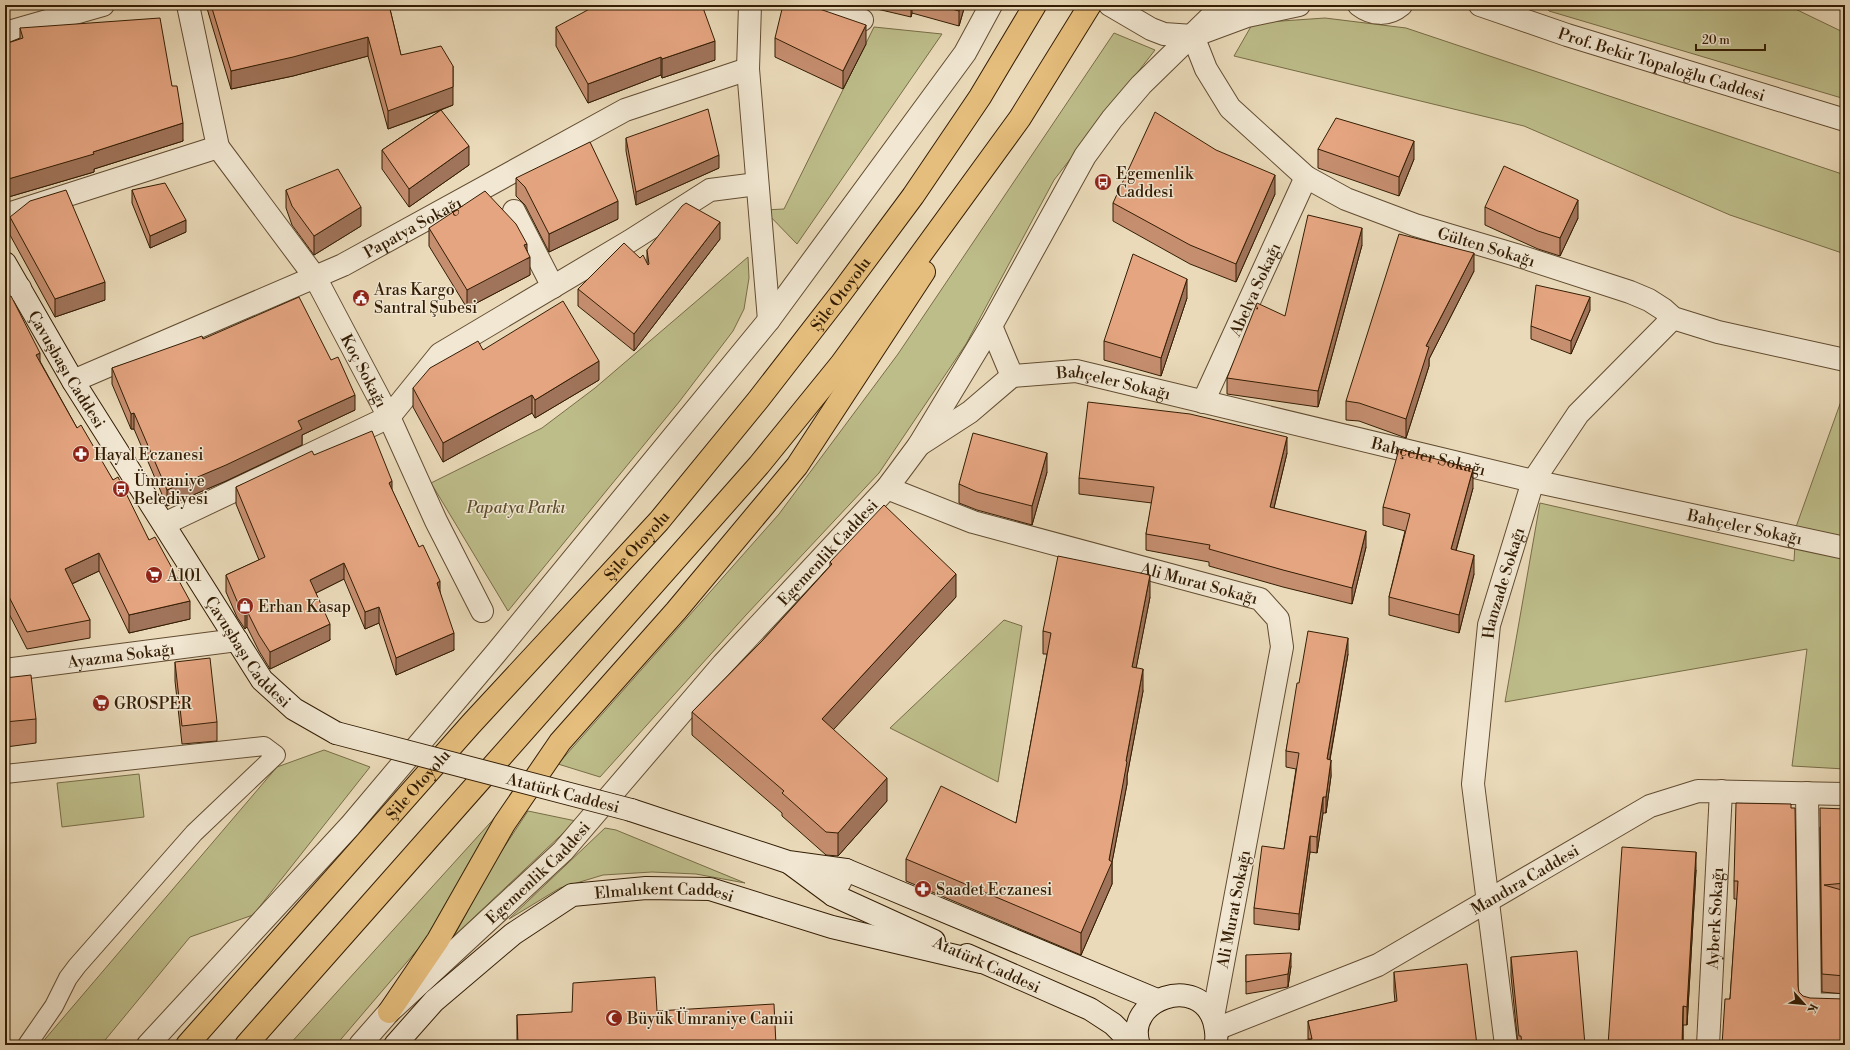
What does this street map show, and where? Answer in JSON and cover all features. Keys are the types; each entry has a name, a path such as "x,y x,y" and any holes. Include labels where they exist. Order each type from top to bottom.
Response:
{"highway":[{"name":"Şile Otoyolu","path":"187,1045 471,724 659,521 758,400 841,293 913,196 980,97 1035,5"},
{"path":"389,1012 438,940 504,824 560,742 676,612 797,466 901,309 1090,5"},
{"path":"246,1045 759,465 842,364 1020,118"}],"street":[{"path":"5,215 218,147 188,5"},
{"path":"750,5 748,69 769,320"},
{"path":"820,5 862,20"},
{"path":"148,1045 350,826 496,653 769,320 965,53 991,5"},
{"path":"1110,5 1151,29 1164,34 1193,36 1247,16 1299,5"},
{"name":"Egemenlik Caddesi","path":"360,1045 389,1012 563,851 723,664 887,488 919,446 992,326 1085,156 1112,119 1141,85 1193,36 1223,5"},
{"path":"1359,5 1365,10 1375,13 1394,9"},
{"name":"Prof. Bekir Topaloğlu Caddesi","path":"1480,5 1567,35 1845,120"},
{"path":"5,33 89,7"},
{"name":"Gülten Sokağı","path":"1193,36 1206,70 1230,108 1306,177 1346,199 1414,225 1516,255 1630,292 1649,300 1673,318 1718,332 1845,360"},
{"name":"Papatya Sokağı","path":"73,381 344,265 625,110 748,69"},
{"name":"Koç Sokağı","path":"218,147 315,277 389,417 436,521 482,611"},
{"name":"Abelya Sokağı","path":"1203,402 1306,177"},
{"path":"164,524 389,417 440,354 553,287 710,190 758,184"},
{"path":"514,211 553,287"},
{"name":"Çavuşbaşı Caddesi","path":"5,263 12,289 73,381 262,680 294,709 336,733"},
{"name":"Hanzade Sokağı","path":"1506,1045 1489,900 1473,784 1489,625 1533,481 1578,414 1673,318"},
{"path":"919,446 970,412 1012,376 992,326"},
{"name":"Bahçeler Sokağı","path":"1012,376 1076,371 1533,481 1845,548"},
{"name":"Ali Murat Sokağı","path":"887,488 973,522 1260,599 1278,619 1282,647 1215,1030"},
{"name":"Ayazma Sokağı","path":"6,668 237,640"},
{"name":"Atatürk Caddesi","path":"336,733 631,810 788,862 846,870 1158,1000"},
{"path":"5,774 264,746 276,755 194,833 77,966 68,978 54,1006 27,1045"},
{"name":"Mandıra Caddesi","path":"1215,1030 1378,965 1650,806 1698,791 1845,794"},
{"name":"Ayberk Sokağı","path":"1708,1045 1721,791"},
{"path":"1807,793 1810,1004 1845,1006"},
{"name":"Atatürk Caddesi","path":"788,862 833,895 1090,1009 1113,1024 1134,1045"},
{"path":"833,895 846,870"},
{"name":"Elmalıkent Caddesi","path":"395,1045 434,1001 513,934 572,895 646,888 710,889 832,927 982,962"},
{"path":"1139,1045 1137,1030 1141,1018 1148,1007 1158,1000 1170,995 1183,995 1195,999 1206,1006 1215,1030"}],"green space":[{"path":"1544,5 1787,5 1845,33 1845,99 1549,11"},
{"path":"1325,18 1406,28 1845,175 1845,254 1730,215 1524,126 1234,56 1253,23"},
{"path":"874,27 942,34 797,244 764,210 784,209"},
{"path":"1114,33 1155,50 1054,180 966,344 879,473 746,615 600,777 558,764 779,514 898,354"},
{"name":"Papatya Parkı","path":"748,257 749,278 744,309 733,331 679,402 508,611 431,483 542,428 595,388"},
{"path":"1845,390 1845,769 1792,766 1807,649 1505,702 1540,503 1794,561 1796,527"},
{"path":"1004,620 1022,626 998,782 890,728"},
{"path":"324,750 370,767 253,915 190,937 101,1045 40,1045 277,767"},
{"path":"139,774 144,817 62,827 57,783"},
{"path":"528,811 576,821 454,936 493,864"},
{"path":"499,813 430,935 336,1045 289,1045"},
{"path":"605,828 616,830 745,883 696,874 652,872 603,875 560,888 509,919"}],"building":[{"path":"211,5 389,5 401,55 441,46 453,66 453,87 388,111 368,37 293,57 231,71"},
{"path":"597,5 702,5 715,41 662,59 661,57 588,84 556,27"},
{"path":"783,5 808,5 866,25 843,71 775,38"},
{"path":"937,5 961,5 959,11"},
{"path":"160,18 172,86 177,86 183,123 93,152 94,154 5,180 5,44 23,38 20,28"},
{"path":"708,109 719,155 636,192 626,138"},
{"path":"441,110 469,146 409,189 382,150"},
{"path":"1155,112 1216,150 1275,175 1236,264 1190,245 1113,203"},
{"path":"1336,118 1414,141 1399,177 1318,149"},
{"path":"590,142 618,201 549,234 525,187 516,178"},
{"path":"1504,166 1578,200 1560,238 1538,231 1485,207"},
{"path":"338,169 361,207 314,236 292,206 286,190"},
{"path":"165,183 186,220 150,236 132,190"},
{"path":"66,190 105,282 55,299 10,217 30,201"},
{"path":"485,191 516,224 527,244 524,245 530,257 467,290 429,228"},
{"path":"686,203 720,222 634,334 578,289 624,243 640,258 643,255 648,265 647,250"},
{"path":"1308,215 1362,228 1318,391 1227,378 1257,303 1285,316"},
{"path":"1399,234 1474,253 1426,346 1429,347 1406,419 1359,403 1346,401"},
{"path":"1133,254 1187,279 1161,358 1104,341"},
{"path":"1536,285 1590,297 1571,341 1531,326"},
{"path":"11,296 40,353 36,355 77,428 81,425 113,480 118,477 149,540 155,537 190,601 129,615 99,553 65,569 90,620 27,632 5,589 5,298"},
{"path":"299,297 331,360 338,357 355,395 298,421 302,429 226,465 167,490 134,413 131,414 112,368 202,336 203,339"},
{"path":"563,301 599,361 535,400 532,395 443,443 413,388 430,368 478,341 483,350"},
{"path":"1088,402 1190,414 1287,437 1270,507 1366,531 1352,588 1209,549 1210,545 1146,534 1154,487 1079,478"},
{"path":"372,431 392,481 389,483 419,547 423,545 440,581 437,583 454,633 396,658 379,607 365,612 344,563 310,580 330,624 270,652 259,635 247,611 245,612 237,601 226,575 265,557 236,487 312,451 314,455"},
{"path":"973,433 1047,453 1032,506 977,492 959,484"},
{"path":"1399,449 1473,469 1451,549 1474,555 1459,615 1389,597 1410,514 1383,507"},
{"path":"884,505 956,574 822,719 887,778 838,833 826,832 782,793 784,791 692,712 762,641 832,564 830,562"},
{"path":"1058,556 1150,575 1132,667 1143,669 1109,860 1112,862 1081,933 906,859 941,786 1016,823 1051,633 1043,631"},
{"path":"1308,631 1348,638 1327,759 1331,760 1326,797 1323,797 1317,837 1310,836 1299,914 1254,908 1262,846 1284,849 1299,753 1286,751 1297,683 1299,683"},
{"path":"210,658 217,722 182,726 175,662"},
{"path":"31,675 36,719 5,722 5,678"},
{"path":"1736,803 1791,804 1791,808 1795,808 1799,992 1803,996 1810,998 1845,999 1845,1045 1722,1045 1725,999 1730,999 1738,881 1734,881"},
{"path":"1820,808 1845,809 1845,883 1824,885 1845,891 1845,976 1822,974"},
{"path":"1622,847 1696,852 1687,1007 1683,1006 1682,1045 1608,1045"},
{"path":"1577,951 1585,1045 1522,1045 1521,1036 1519,1036 1511,957"},
{"path":"1291,953 1288,974 1246,982 1246,955"},
{"path":"1467,964 1477,1045 1282,1045 1312,1039 1308,1021 1397,1001 1394,972"},
{"path":"655,977 657,1011 774,1004 776,1045 518,1045 517,1015 572,1012 573,983"}],"place":[{"name":"Egemenlik Caddesi","path":"1103,182"},
{"name":"Aras Kargo Santral Şubesi","path":"361,298"},
{"name":"Hayal Eczanesi","path":"81,454"},
{"name":"Ümraniye Belediyesi","path":"121,489"},
{"name":"A101","path":"154,575"},
{"name":"Erhan Kasap","path":"245,606"},
{"name":"GROSPER","path":"101,703"},
{"name":"Saadet Eczanesi","path":"923,889"},
{"name":"Büyük Ümraniye Camii","path":"614,1018"}]}
